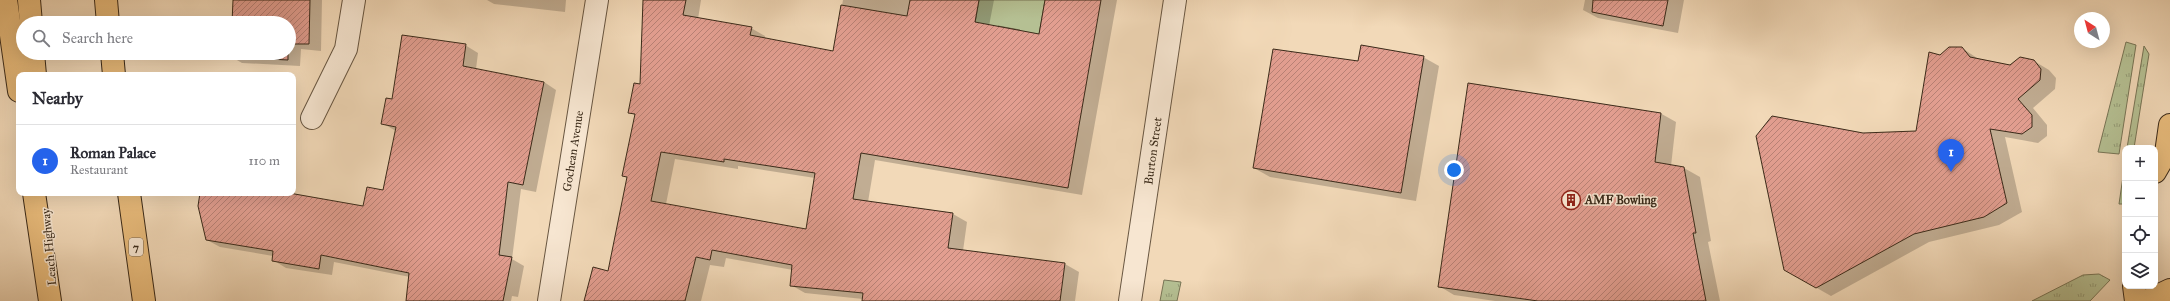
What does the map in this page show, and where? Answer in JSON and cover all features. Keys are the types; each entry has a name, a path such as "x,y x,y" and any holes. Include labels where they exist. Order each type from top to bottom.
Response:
{"main road":[{"path":"6,0 16,72"},
{"path":"29,0 30,16"},
{"path":"106,0 107,16"},
{"path":"34,60 35,72"},
{"path":"113,60 114,72"},
{"path":"2170,125 2168,157 2170,175"},
{"path":"2158,169 2168,157"},
{"path":"34,196 50,301"},
{"name":"Leach Highway","path":"45,196 54,301"},
{"name":"7","path":"129,196 144,301"},
{"path":"2134,289 2136,301"},
{"path":"2147,301 2170,290"}],"street":[{"path":"312,118 346,49 354,0"},
{"name":"Gochean Avenue","path":"549,301 597,0"},
{"name":"Burton Street","path":"1130,301 1175,0"}],"green space":[{"path":"979,0 1045,0 1027,104 963,94","holes":["998,26 1020,30 1013,65"]},
{"path":"2126,42 2136,45 2119,154 2098,152"},
{"path":"2144,46 2149,54 2134,145 2128,145"},
{"path":"2122,184 2122,204 2119,204"},
{"path":"2099,274 2110,280 2090,301 2032,301 2083,275"},
{"path":"1164,280 1181,282 1177,301 1160,301"}],"building":[{"path":"233,0 310,0 309,44 296,44 296,16 232,16"},
{"path":"643,0 686,0 683,15 752,27 750,35 833,51 841,5 907,16 910,0 979,0 975,22 1039,34 1045,0 1101,0 1068,188 861,153 853,199 953,213 948,248 1065,263 1060,301 862,301 863,293 790,286 792,265 712,250 710,260 696,257 685,301 584,301 593,267 608,271 627,177 622,176 635,114 628,113 634,83 640,84","holes":["661,152 724,162 724,159 815,173 806,229 651,201"]},
{"path":"1593,0 1668,0 1663,26 1592,12"},
{"path":"402,35 466,44 463,66 544,82 523,185 508,182 499,255 512,257 503,301 406,301 409,273 321,255 319,269 272,261 273,251 206,240 198,206 200,196 296,196 296,194 363,206 367,187 383,190 396,127 381,124 386,98 392,99"},
{"path":"1361,45 1424,56 1401,193 1253,168 1273,49 1358,61"},
{"path":"1949,47 1962,47 1970,57 2010,65 2020,57 2034,60 2041,69 2040,80 2018,99 2032,115 2032,127 2022,134 1990,129 2007,203 1984,217 1914,234 1816,288 1784,270 1756,136 1772,116 1863,133 1916,131 1929,52 1940,55"},
{"name":"AMF Bowling","path":"1468,83 1661,113 1655,162 1684,167 1696,233 1693,233 1706,301 1538,301 1438,287"}],"place":[{"name":"Roman Palace","path":"1951,172"},
{"name":"AMF Bowling","path":"1571,200"}]}
